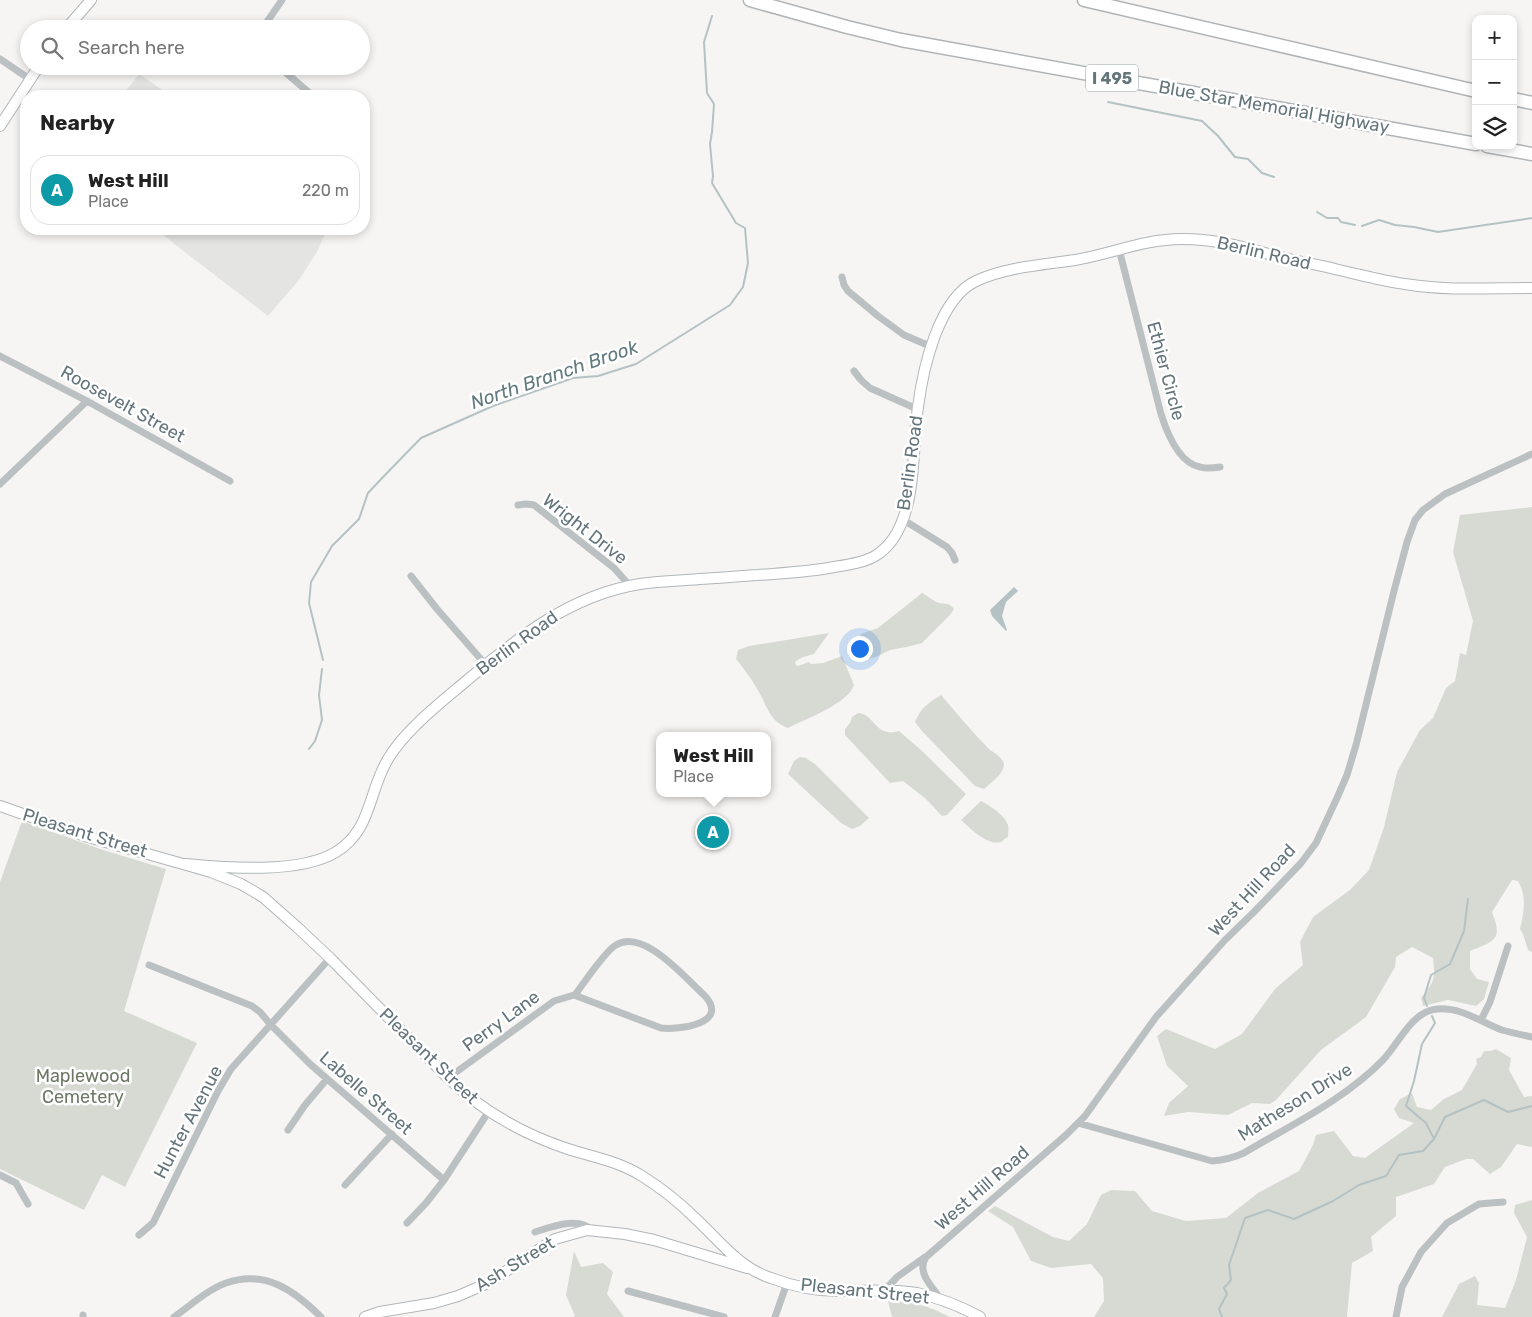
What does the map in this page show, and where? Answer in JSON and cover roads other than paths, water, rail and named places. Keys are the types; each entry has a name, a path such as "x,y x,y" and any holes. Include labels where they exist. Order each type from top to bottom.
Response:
{"highway":[{"name":"Blue Star Memorial Highway","path":"750,0 901,40 1472,143"},
{"path":"1084,0 1472,89"},
{"path":"1517,100 1532,103"},
{"path":"1510,150 1532,154"}],"street":[{"path":"73,20 90,0"},
{"path":"268,20 282,0"},
{"path":"0,59 20,73"},
{"path":"24,75 31,80"},
{"path":"24,90 34,75"},
{"path":"288,75 306,90"},
{"path":"0,126 20,96"},
{"name":"Berlin Road","path":"186,864 286,867 317,861 340,850 359,831 386,762 395,749 430,711 531,630 569,607 606,592 630,586 677,580 801,572 843,566 867,560 883,551 896,534 902,519 910,483 917,409 922,380 932,347 948,308 959,293 971,283 988,276 1015,269 1079,259 1137,244 1162,240 1202,240 1236,245 1406,284 1453,288 1532,288"},
{"name":"Ethier Circle","path":"1119,249 1167,431 1174,446 1188,461 1201,468 1220,467"},
{"path":"842,277 844,286 848,291 878,316 904,335 932,347"},
{"name":"Roosevelt Street","path":"0,356 87,400 230,482"},
{"path":"854,371 870,388 917,409"},
{"path":"0,484 87,400"},
{"name":"West Hill Road","path":"884,1291 897,1277 926,1257 1066,1135 1085,1116 1156,1017 1225,940 1301,863 1316,843 1341,790 1356,746 1394,591 1415,520 1423,510 1445,494 1532,454"},
{"name":"Wright Drive","path":"518,505 534,505 614,568 630,586"},
{"path":"902,519 947,547 955,560"},
{"path":"411,576 436,609 486,665"},
{"name":"Pleasant Street","path":"0,806 88,836 226,877 264,897 330,958 469,1097 518,1129 568,1149 614,1162 642,1175 669,1195 696,1218 740,1261 754,1270 770,1278 821,1290 916,1293 965,1308 980,1317"},
{"path":"634,941 648,946 662,956 705,996 710,1002 711,1008 710,1015 702,1022 682,1028 661,1028 575,995 603,958 617,944 634,941"},
{"path":"1481,1020 1490,1002 1508,946"},
{"name":"Hunter Avenue","path":"139,1236 153,1223 218,1091 231,1069 330,958"},
{"name":"Labelle Street","path":"149,965 252,1006 327,1079 444,1180"},
{"name":"Perry Lane","path":"448,1078 554,1001 575,995"},
{"name":"Matheson Drive","path":"1078,1123 1212,1161 1233,1158 1350,1090 1383,1060 1412,1024 1426,1012 1436,1009 1458,1011 1502,1030 1532,1037"},
{"path":"288,1130 305,1105 327,1079"},
{"path":"407,1223 444,1180 489,1111"},
{"path":"345,1185 392,1134"},
{"path":"0,1175 16,1183 28,1204"},
{"path":"1396,1317 1402,1287 1421,1252 1448,1223 1479,1204 1503,1202"},
{"path":"535,1232 572,1224 582,1224 592,1231"},
{"name":"Ash Street","path":"365,1317 380,1312 434,1303 458,1296 488,1283 555,1239 587,1230 625,1234 654,1240 754,1270"},
{"path":"702,1255 715,1238"},
{"path":"926,1257 922,1261 923,1273 940,1299"},
{"path":"174,1317 210,1291 226,1283 253,1279 272,1282 290,1290 303,1299 321,1317"},
{"path":"775,1317 787,1283"},
{"path":"628,1291 724,1317"}],"waterway":[{"name":"North Branch Brook","path":"323,660 309,603 311,582 332,546 359,519 368,493 421,438 493,406 573,378 598,376 636,364 730,305 743,287 748,263 745,228 736,223 712,183 710,144 714,104 707,93 704,42 712,16"},
{"name":"North Branch Brook","path":"1108,102 1202,121 1218,136 1235,157 1248,159 1262,173 1274,177"},
{"name":"North Branch Brook","path":"1317,212 1327,218 1338,218 1341,222 1355,225"},
{"name":"North Branch Brook","path":"1362,226 1379,220 1395,225 1438,232 1532,218"},
{"name":"North Branch Brook","path":"309,749 315,741 322,720 319,695 322,669"},
{"path":"1427,1006 1424,998 1431,975 1450,964 1464,931 1468,899"},
{"path":"1432,1016 1435,1023 1422,1044 1406,1106 1426,1123 1434,1139"},
{"path":"1222,1317 1219,1309 1227,1294 1224,1288 1231,1280 1229,1265 1245,1218 1268,1210 1294,1219 1333,1201 1359,1185 1386,1176 1399,1155 1423,1151 1434,1139 1445,1117 1484,1100 1508,1112 1532,1106"}],"place":[{"name":"West Hill","path":"713,832"}],"park label":[{"name":"Maplewood Cemetery","path":"83,1086"}]}
